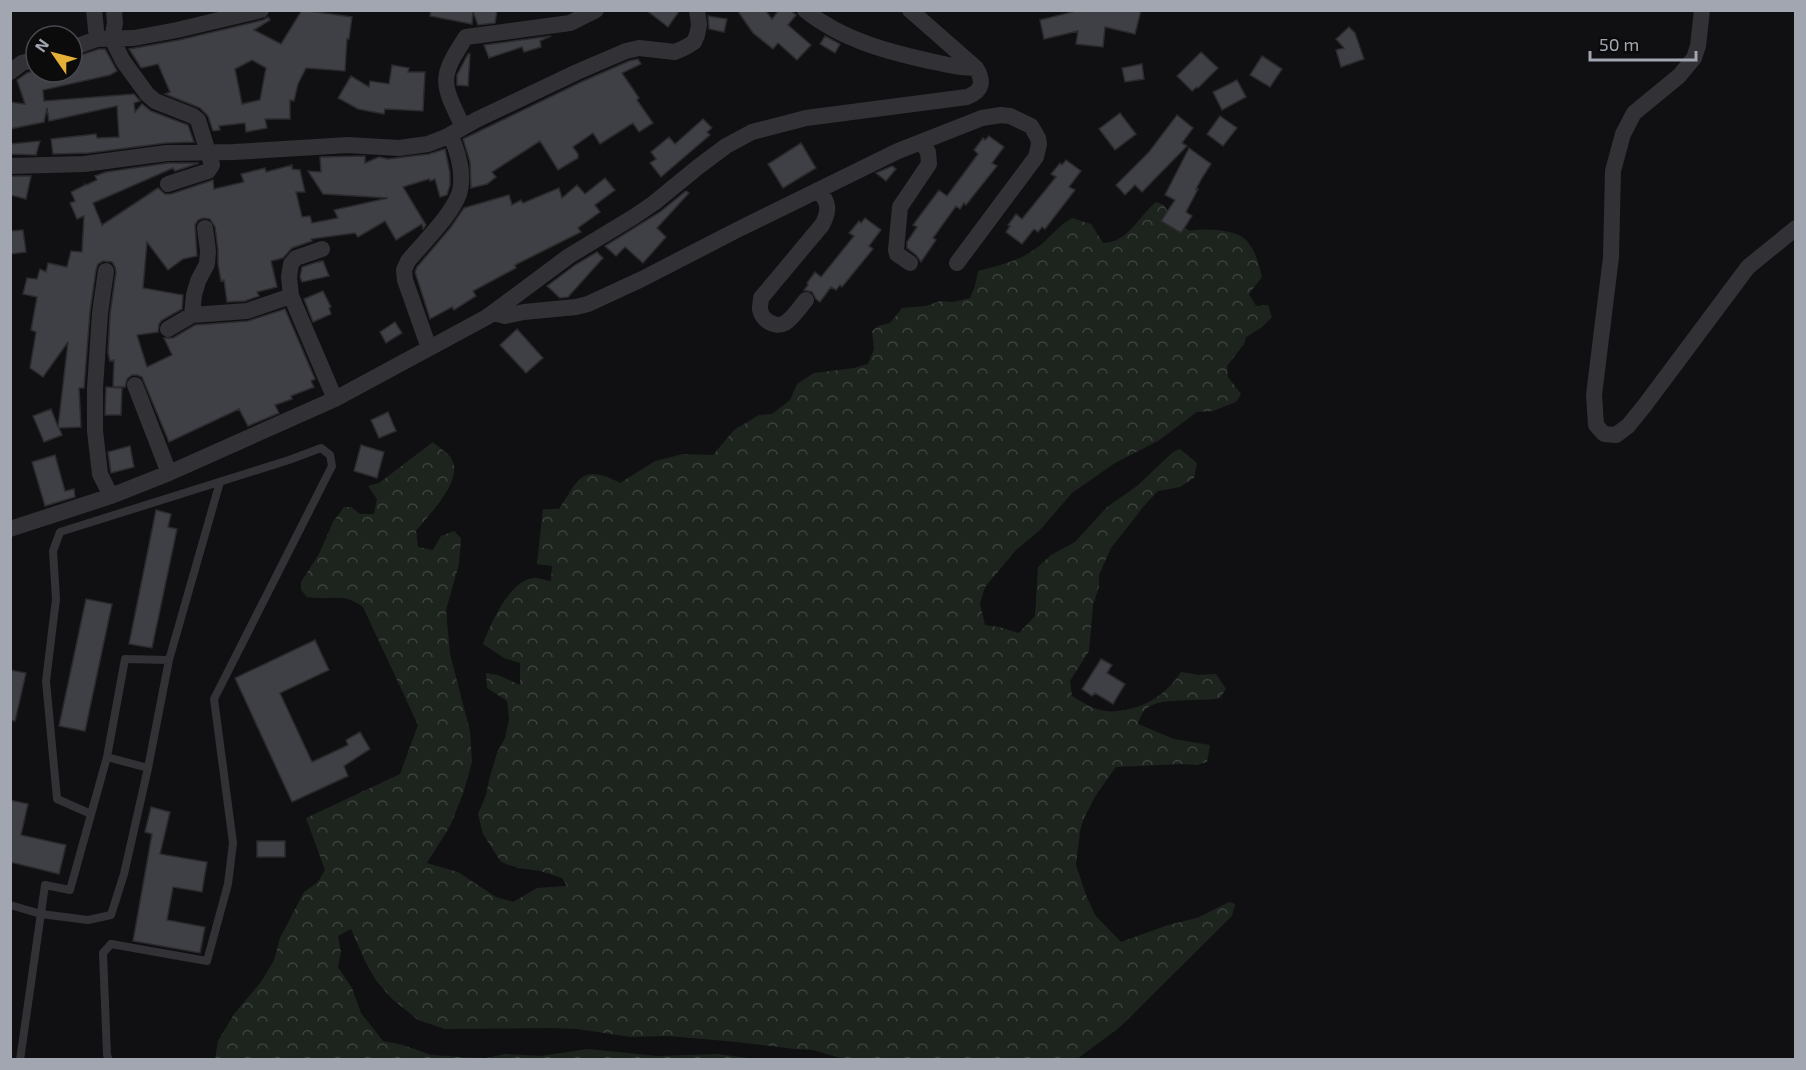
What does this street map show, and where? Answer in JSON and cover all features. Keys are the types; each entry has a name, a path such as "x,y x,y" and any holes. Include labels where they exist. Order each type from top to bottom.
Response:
{"street":[{"path":"94,10 105,39 147,94 155,101 198,120 212,165 210,170 168,184"},
{"path":"105,39 115,23 114,10"},
{"path":"84,45 105,39 134,38 177,30 261,10"},
{"path":"429,348 405,280 404,270 408,261 451,209 459,192 461,175 455,146 456,131 445,76 448,66 466,36 570,23 596,10"},
{"path":"10,166 84,164 167,153 348,146 399,148 428,144 577,72 626,51 639,48 675,52 686,47 694,42 697,36 699,25 697,10"},
{"path":"805,10 833,28 869,44 927,61 956,67 976,68"},
{"path":"10,529 111,496 169,473 335,399 493,314 568,256 635,216 726,146 752,132 806,117 967,98 974,95 982,86 982,80 976,68 910,10"},
{"path":"1702,10 1698,46 1694,58 1679,76 1634,113 1623,134 1617,154 1611,191 1613,214 1609,276 1594,395 1594,416 1600,431 1616,435 1628,426 1748,267 1796,228"},
{"path":"10,72 24,62"},
{"path":"493,314 504,316 588,304 898,151 982,118 1000,115 1018,118 1032,126 1038,138 1036,157 957,263"},
{"path":"910,263 897,254 896,250 899,213 902,202 929,164 928,152 921,142"},
{"path":"806,300 786,323 780,325 769,322 761,314 762,298 826,218 828,205 818,190"},
{"path":"192,315 194,294 207,264 205,228"},
{"path":"322,249 296,258 291,264 289,277 291,296 335,399"},
{"path":"106,271 99,313 94,388 95,430 100,474 111,496"},
{"path":"168,329 192,315 247,311 291,296"},
{"path":"135,385 169,473"}],"lane":[{"path":"91,814 57,799 46,681 56,599 52,551 60,532 321,448 330,455 332,466 214,699 233,843 228,884 207,961 111,944 103,953 106,1055 109,1059"},
{"path":"10,905 41,914 88,920 111,915 124,874 169,660 220,482"},
{"path":"20,1059 45,885 70,890 107,757 125,659 169,660"},
{"path":"107,757 148,768"}],"green space":[{"path":"1156,202 1164,205 1173,220 1190,231 1210,230 1234,233 1245,239 1254,252 1262,277 1249,294 1256,306 1268,305 1272,317 1261,328 1246,337 1244,344 1227,366 1228,377 1241,394 1236,402 1213,411 1197,412 1158,441 1115,463 1072,493 1039,531 1016,550 985,587 980,604 985,625 1019,633 1035,616 1038,567 1051,555 1075,542 1107,507 1137,486 1173,452 1180,449 1197,463 1194,478 1180,487 1158,491 1111,548 1099,575 1099,587 1093,605 1089,651 1070,681 1072,696 1097,709 1113,711 1134,708 1157,697 1181,672 1199,675 1216,674 1226,689 1220,698 1162,702 1147,708 1138,724 1174,739 1210,745 1207,762 1197,765 1116,767 1096,795 1084,818 1076,865 1095,915 1121,942 1168,925 1197,918 1229,902 1235,904 1232,916 1120,1027 1077,1059 847,1060 813,1050 667,1036 631,1037 577,1029 445,1029 418,1020 391,998 375,979 351,929 338,936 341,952 338,967 352,988 361,1013 383,1041 431,1055 461,1057 486,1058 505,1054 541,1056 588,1049 658,1056 717,1054 756,1059 215,1060 218,1041 234,1014 261,982 274,960 280,938 304,892 318,882 325,870 306,818 400,774 418,725 363,607 343,598 307,597 301,590 301,582 319,554 333,522 344,507 351,507 360,514 374,514 377,499 368,486 379,483 433,442 451,458 454,467 450,486 416,531 418,547 433,550 441,536 454,531 461,538 459,564 446,610 450,654 470,731 472,762 463,794 450,826 427,863 458,872 496,897 513,902 537,888 567,886 562,878 501,862 483,834 478,814 486,795 497,753 505,738 509,720 507,701 487,688 486,673 498,675 520,685 520,663 504,658 483,644 502,605 516,587 533,578 551,581 552,566 537,564 543,509 559,509 571,489 582,477 597,474 620,483 655,461 683,454 713,455 734,430 759,415 772,414 790,400 797,384 814,373 868,364 874,349 872,331 878,326 890,323 902,308 970,298 978,271 1022,257 1072,218 1091,224 1103,243 1112,242 1133,228"}],"building":[{"path":"302,10 352,17 349,39 347,39 345,71 306,68 298,84 294,101 290,100 290,119 265,119 267,128 246,132 245,123 219,126 220,130 213,131 208,116 200,108 165,94 170,92 158,64 141,68 129,49 179,40 268,17 270,20 254,30 281,44","holes":["252,60 266,68 260,100 242,104 235,69"]},
{"path":"431,10 497,10 495,23 478,25 473,12 472,24 430,16"},
{"path":"646,10 680,10 668,27"},
{"path":"737,10 765,10 772,19 779,10 790,10 796,15 788,25 811,45 797,60 778,43 773,49 753,33"},
{"path":"1080,10 1141,10 1135,34 1105,27 1103,47 1076,44 1078,31 1044,39 1040,20"},
{"path":"708,16 727,19 724,32 709,29"},
{"path":"1349,27 1355,33 1364,59 1341,67 1336,50 1344,48 1336,39"},
{"path":"551,36 540,41 541,47 524,52 522,47 489,58 484,45"},
{"path":"825,36 840,44 835,53 820,44"},
{"path":"105,49 117,71 110,75 84,81 84,54"},
{"path":"1201,52 1218,68 1192,91 1177,76"},
{"path":"470,54 468,86 457,85 457,75"},
{"path":"1262,56 1282,69 1270,87 1250,75"},
{"path":"638,59 641,64 622,73 653,123 639,132 633,123 600,144 593,133 573,147 578,158 558,170 540,141 492,172 496,177 487,184 471,188 470,162 463,139 581,82"},
{"path":"1142,64 1144,79 1125,82 1122,68"},
{"path":"392,65 409,68 408,72 425,72 423,111 385,109 384,114 358,109 338,98 351,76 369,87 370,81 389,84"},
{"path":"24,75 24,84 70,84 43,90 44,101 134,94 140,101 134,103 135,112 142,104 151,111 188,125 194,142 166,143 89,153 53,154 51,139 96,134 97,138 119,137 117,106 49,121 47,108 44,122 10,129 10,102 25,104 17,80"},
{"path":"1237,80 1246,97 1222,110 1213,92"},
{"path":"1120,113 1136,134 1115,150 1099,129"},
{"path":"1177,115 1193,128 1182,143 1187,146 1142,192 1135,185 1125,195 1116,185 1149,152"},
{"path":"1220,116 1237,128 1223,146 1207,134"},
{"path":"703,119 712,128 707,132 710,135 661,177 650,163 656,159 651,152 669,137 675,144"},
{"path":"989,136 1004,147 992,163 997,166 966,205 964,203 960,209 956,206 933,238 936,240 921,262 907,248 907,242 917,227 913,225 939,190 947,196 978,154 974,150 983,138 985,140"},
{"path":"40,141 36,155 10,154 10,144"},
{"path":"801,143 816,168 783,188 768,164"},
{"path":"1189,148 1211,164 1186,212 1192,216 1181,233 1161,221 1175,200 1165,195"},
{"path":"445,149 450,173 447,195 440,197 435,179 403,187 426,225 423,229 422,224 396,240 385,221 358,237 355,233 311,239 312,241 292,248 283,258 271,261 277,287 257,292 259,296 245,301 227,302 224,280 221,281 218,264 215,227 210,219 198,220 195,225 197,256 183,259 168,270 147,242 143,288 183,295 182,309 162,320 158,332 137,335 147,367 172,355 164,338 173,338 195,325 248,321 285,309 315,379 311,381 314,387 275,405 279,413 248,426 239,409 169,442 142,377 132,375 127,379 125,387 113,387 114,360 110,361 108,353 110,314 116,272 112,262 103,261 98,264 96,270 84,388 79,388 81,427 59,428 62,435 44,442 33,416 51,409 58,427 68,342 43,377 30,368 36,332 31,330 37,297 23,294 27,278 37,279 40,269 46,272 48,263 67,267 71,251 82,252 84,216 77,219 70,203 75,201 71,192 97,180 95,176 106,172 168,163 199,163 175,171 173,168 93,203 102,225 158,188 165,194 171,194 213,180 214,189 244,182 241,174 265,168 266,172 292,165 292,169 300,170 305,192 296,192 302,217 310,216 312,223 338,218 334,210 388,198 323,194 308,171 321,172 320,157 365,156 365,163 379,157 388,159 429,154"},
{"path":"1066,160 1081,171 1069,187 1075,190 1045,229 1042,227 1038,232 1034,229 1022,244 1006,232 1010,226 1008,225 1016,214 1022,219 1056,177 1051,174 1060,163 1062,165"},
{"path":"892,166 896,169 886,181 876,173"},
{"path":"10,176 31,176 26,199 10,195"},
{"path":"605,178 615,190 595,205 600,212 578,228 581,232 515,265 516,268 473,291 476,296 454,310 452,307 430,319 415,272 464,208 509,195 512,205 521,200 523,203 559,188 562,198 577,185 585,194"},
{"path":"686,191 689,193 657,228 666,237 643,263 625,247 616,256 605,246 660,212"},
{"path":"865,218 881,230 869,246 873,249 842,287 840,285 836,290 831,287 820,302 812,292 804,290 807,283 815,272 821,277 854,236 849,233 859,221 861,223"},
{"path":"23,230 26,252 10,254 10,231"},
{"path":"597,252 603,258 568,297 560,298 547,286 575,265"},
{"path":"323,261 329,276 302,282 300,277 302,267"},
{"path":"323,291 331,307 329,308 331,314 313,322 304,299"},
{"path":"395,322 402,333 386,343 380,332"},
{"path":"517,329 543,358 526,373 500,345"},
{"path":"106,387 122,388 121,415 105,415"},
{"path":"388,412 396,431 379,438 371,420"},
{"path":"361,445 384,452 377,478 354,471"},
{"path":"130,446 134,467 111,473 108,452"},
{"path":"55,455 65,491 74,489 75,497 45,506 32,462"},
{"path":"156,510 171,514 168,527 177,529 152,648 129,644"},
{"path":"86,599 112,604 85,731 59,726"},
{"path":"315,640 329,670 280,693 312,762 348,745 346,740 360,732 370,749 344,766 348,776 292,802 235,678"},
{"path":"1101,659 1112,665 1107,673 1125,684 1113,704 1095,693 1092,696 1082,689"},
{"path":"10,670 26,673 15,721 10,720"},
{"path":"10,800 28,804 21,835 66,845 59,874 10,862"},
{"path":"151,807 170,812 160,854 207,862 202,892 173,887 167,920 205,927 200,953 133,941 152,834 145,832"},
{"path":"257,841 285,841 285,857 257,857"}]}
